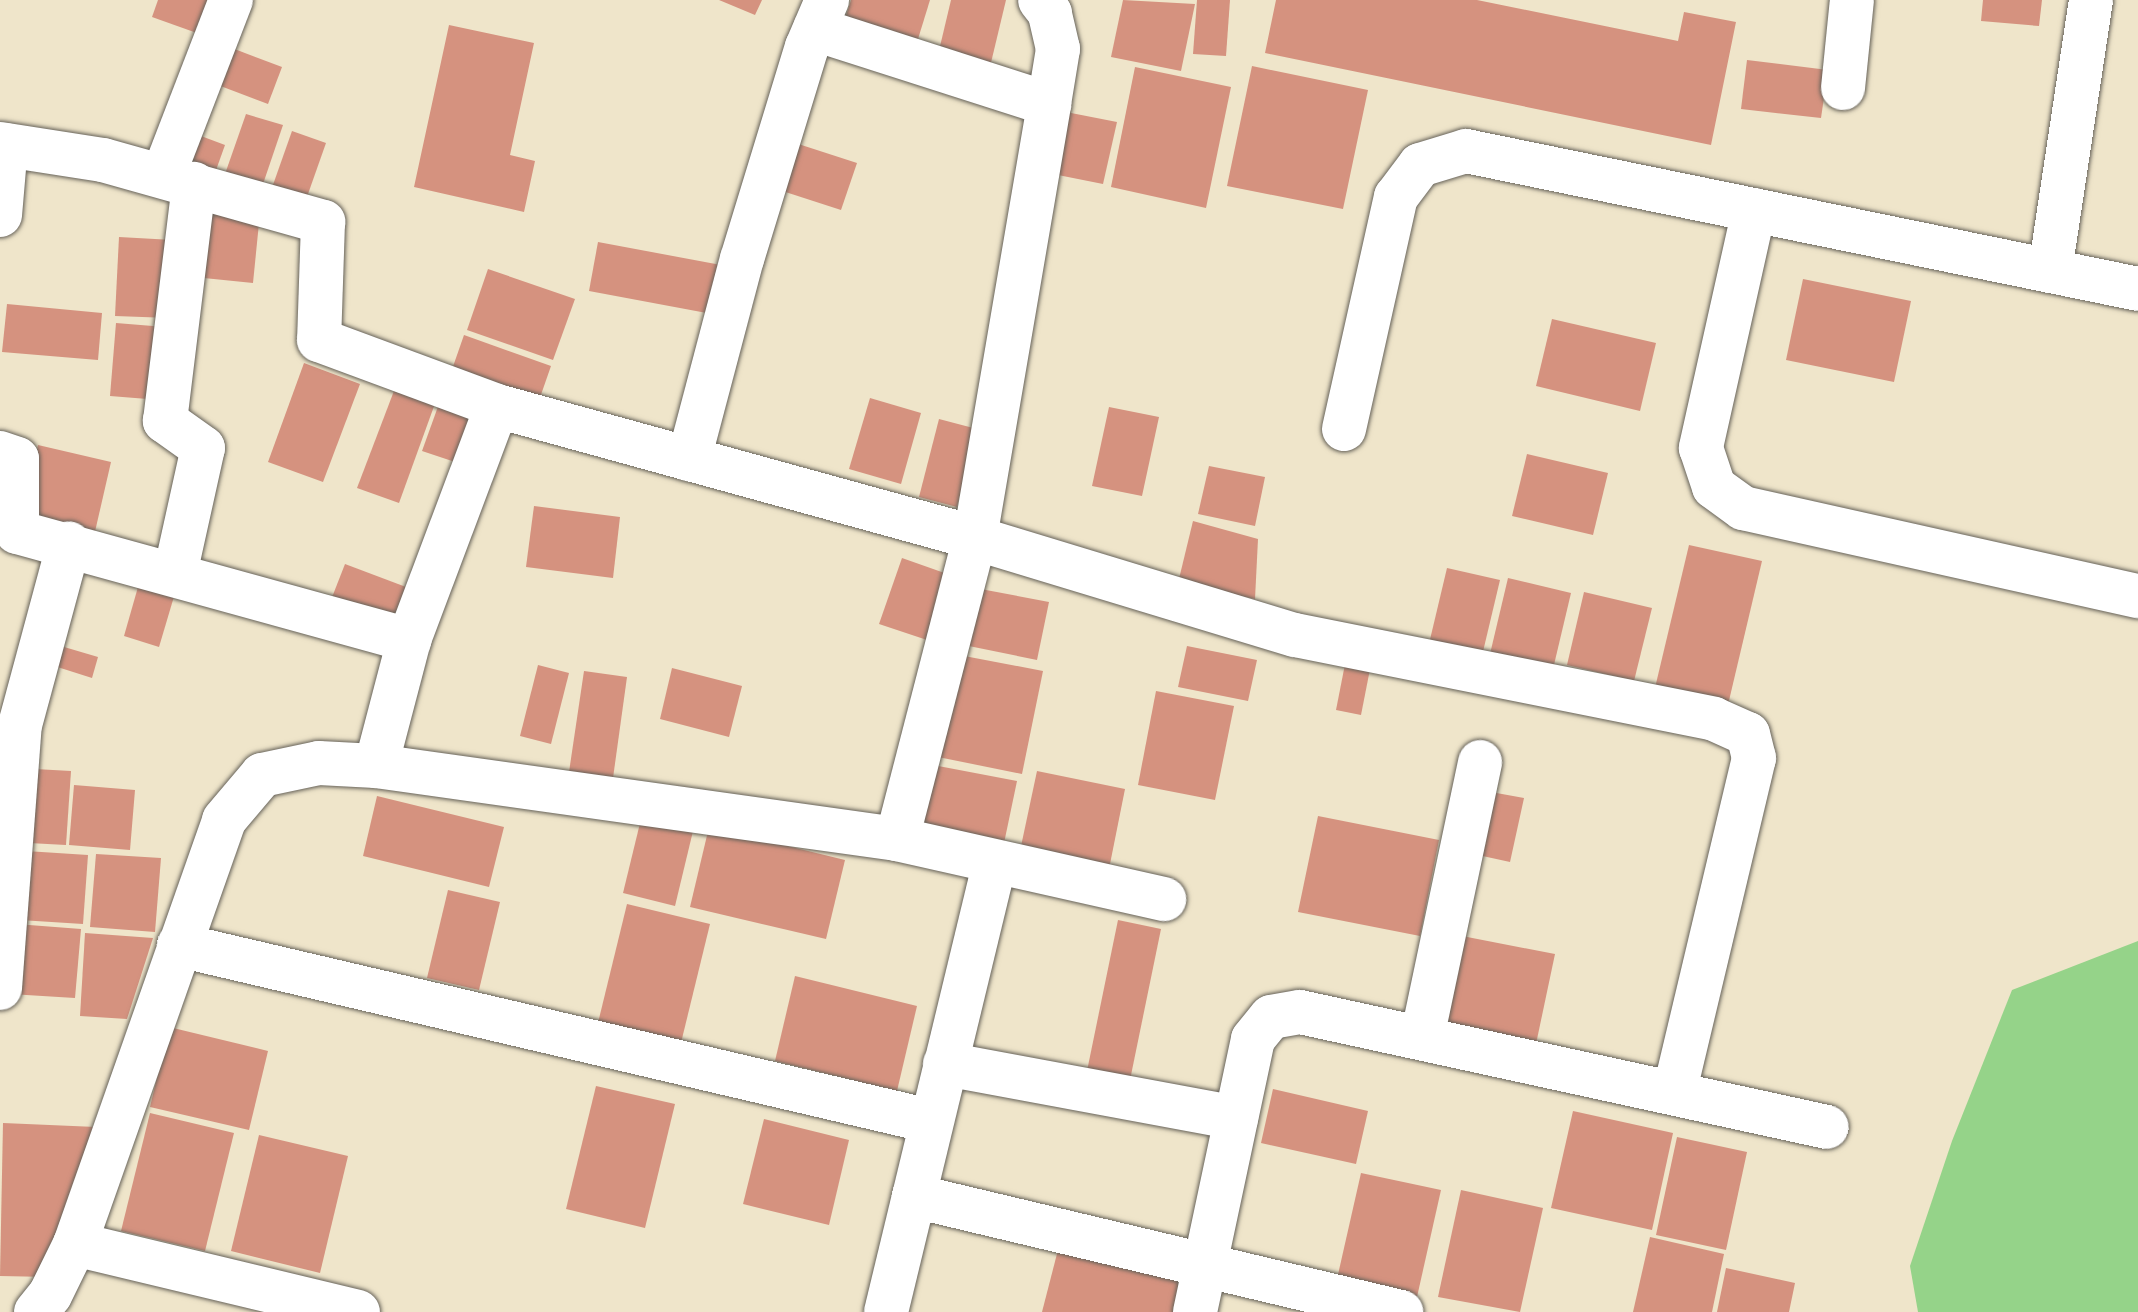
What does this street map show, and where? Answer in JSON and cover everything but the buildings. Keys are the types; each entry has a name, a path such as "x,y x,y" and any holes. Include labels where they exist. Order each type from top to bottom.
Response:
{"street":[{"path":"175,574 203,448 165,421 178,180 231,0"},
{"path":"897,839 975,538 1049,104 1058,49 1050,13 1040,0"},
{"path":"1843,88 1852,0"},
{"path":"2050,271 2091,0"},
{"path":"689,459 742,259 821,14 1049,104"},
{"path":"0,215 3,144 178,180 323,222 319,340 497,406 975,538 1295,635 1714,719 1748,734 1754,758 1674,1093"},
{"path":"1344,429 1396,197 1420,165 1466,151 2138,289"},
{"path":"1754,210 1701,448 1714,487 1743,508 2138,596"},
{"path":"376,766 409,640 497,406"},
{"path":"0,453 17,459 17,532 69,543 409,640"},
{"path":"0,988 20,725 69,543"},
{"path":"1422,1038 1480,762"},
{"path":"36,1312 50,1295 75,1244 224,820 262,775 319,763 376,766 897,839 994,864 1164,899"},
{"path":"886,1312 994,864"},
{"path":"179,945 930,1121"},
{"path":"1195,1312 1253,1039 1271,1017 1300,1012 1827,1127"},
{"path":"945,1064 1236,1118"},
{"path":"914,1196 1401,1312"},
{"path":"75,1244 358,1312"}],"green space":[{"path":"2138,941 2138,1312 1918,1312 1910,1266 1952,1141 2012,990"}]}
